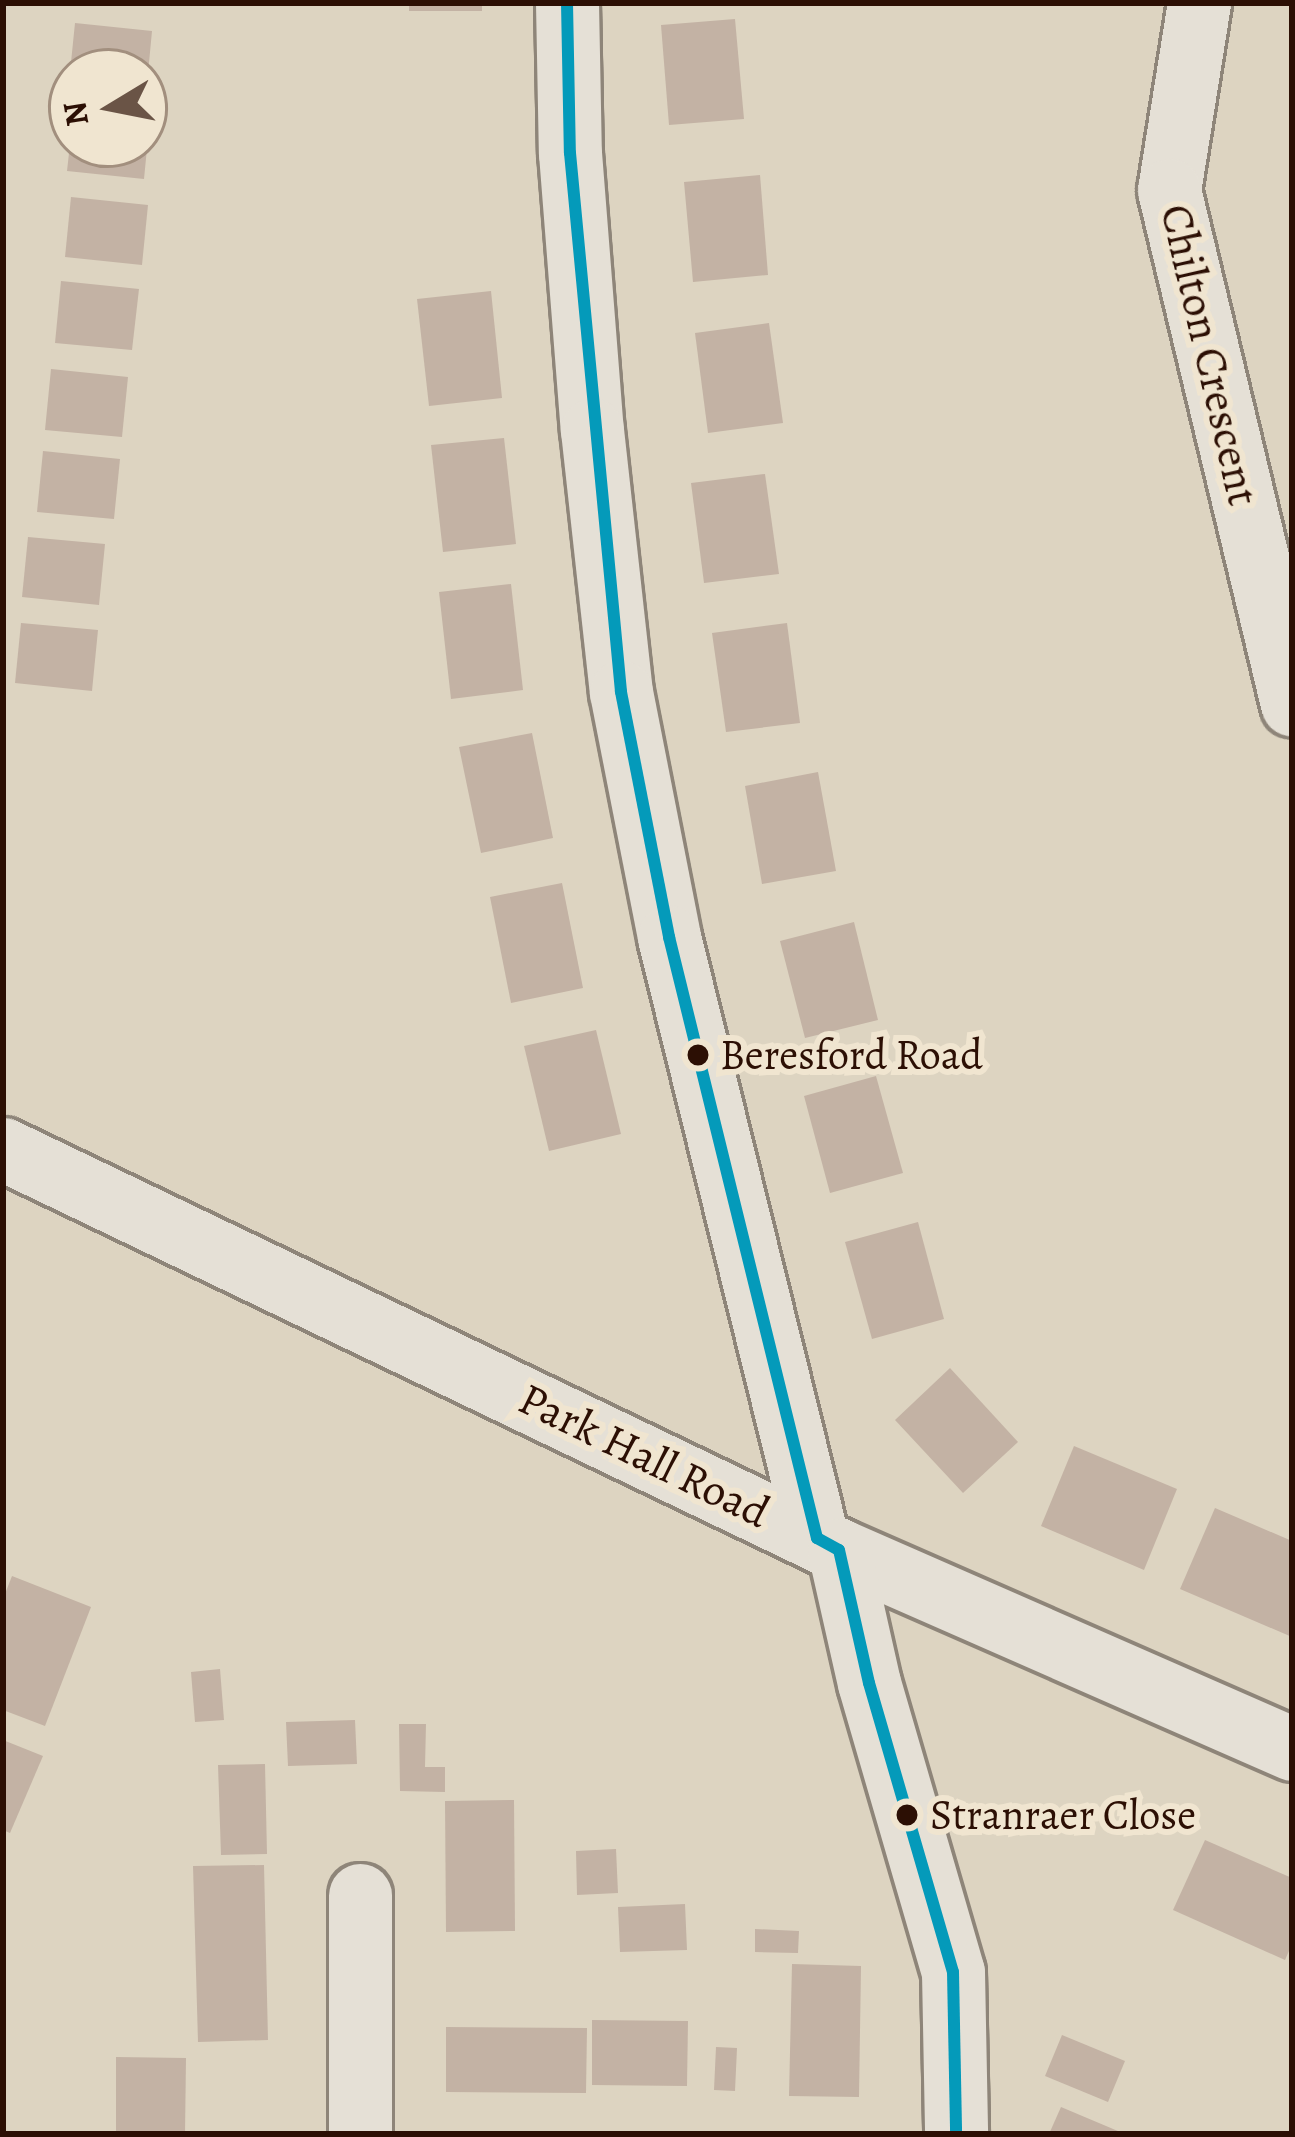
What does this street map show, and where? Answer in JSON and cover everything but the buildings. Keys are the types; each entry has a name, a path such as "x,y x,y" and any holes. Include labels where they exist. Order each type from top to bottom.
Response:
{"street":[{"path":"567,3 570,153 592,430 621,692 669,937 828,1544 953,1972 956,2134"},
{"name":"Chilton Crescent","path":"1198,3 1168,190 1292,704"},
{"name":"Park Hall Road","path":"3,1149 828,1544 1292,1749"},
{"path":"360,1895 360,2134"}],"transit line":[{"path":"567,3 570,153 621,692 669,937 817,1538 839,1550 869,1683 953,1972 956,2134"}],"place":[{"name":"Beresford Road","path":"698,1055"},
{"name":"Stranraer Close","path":"907,1815"}]}
